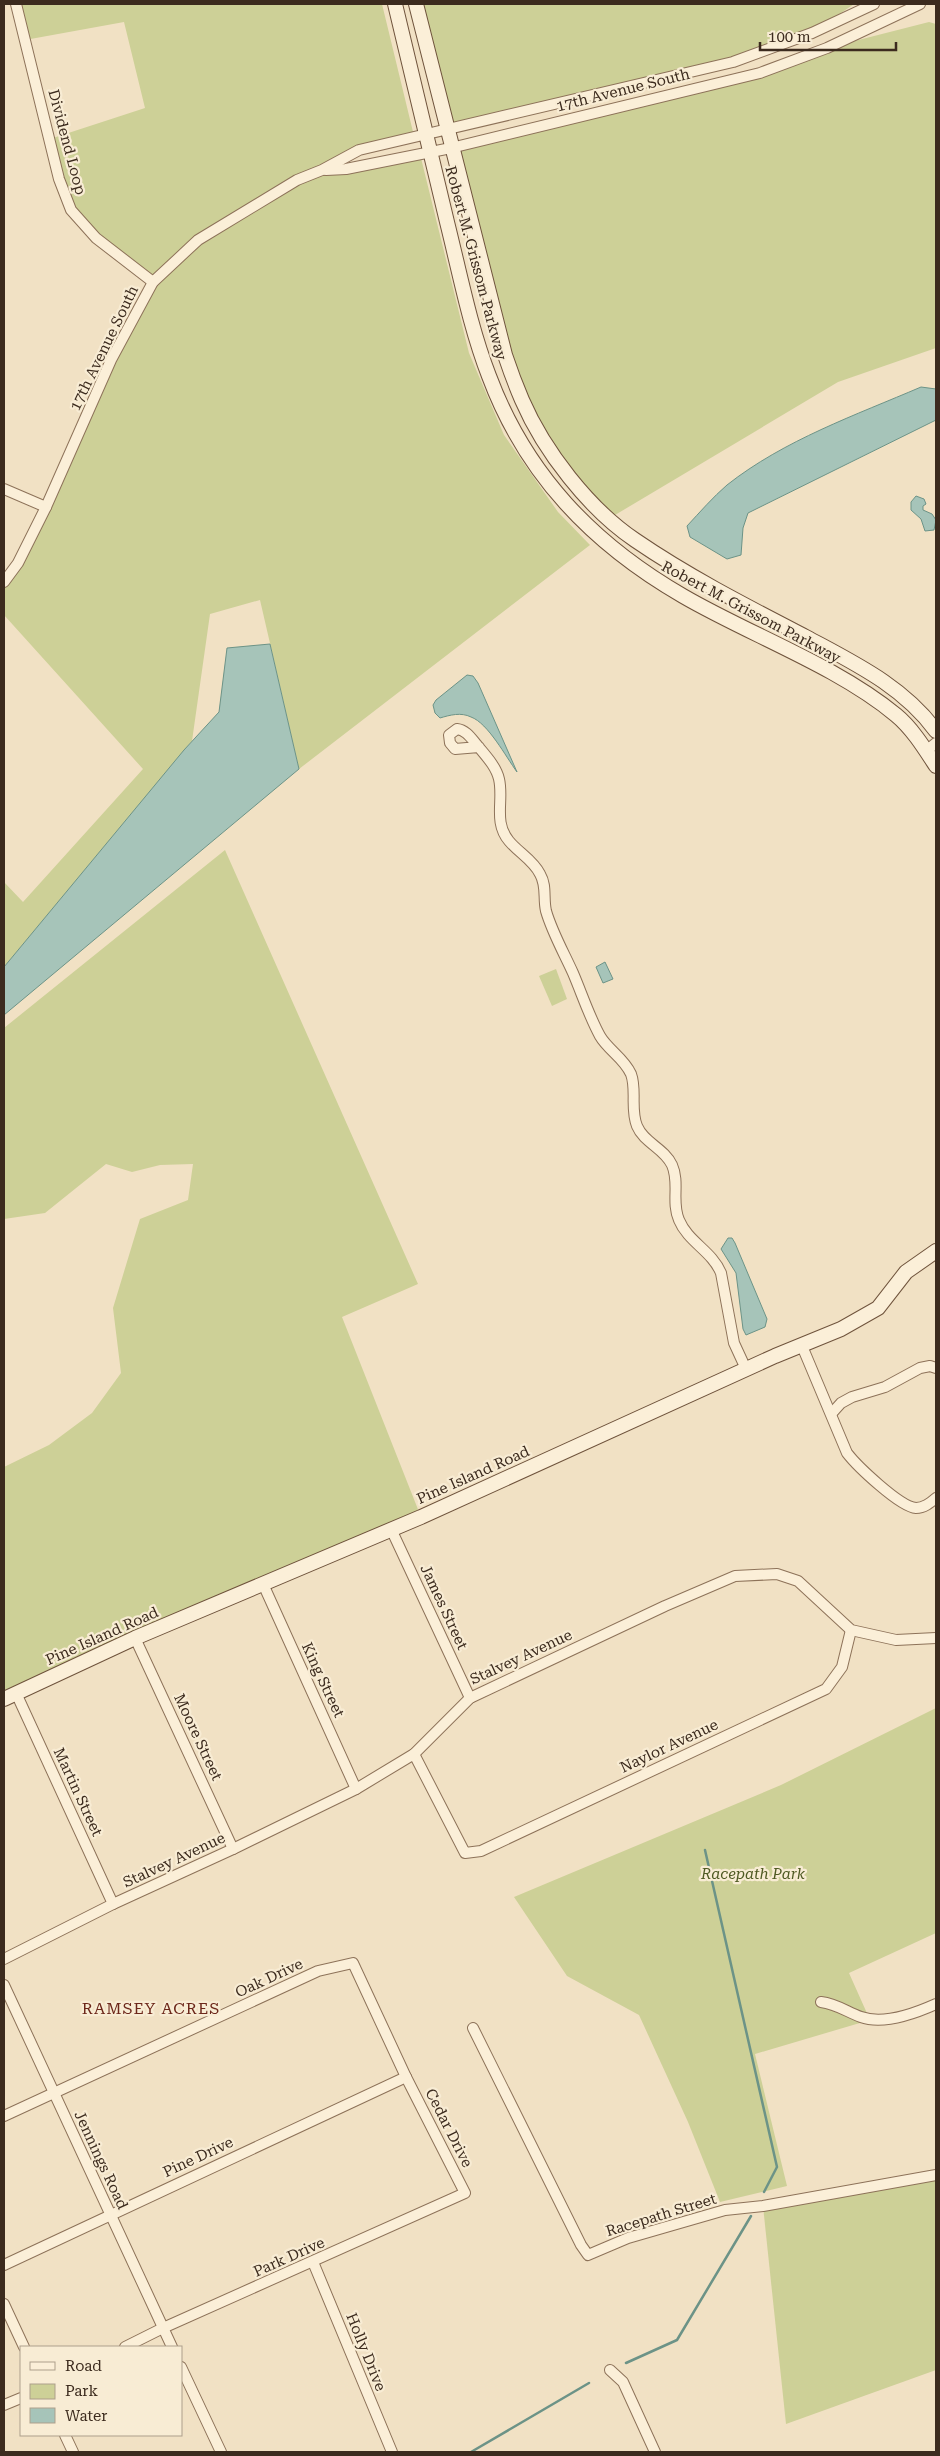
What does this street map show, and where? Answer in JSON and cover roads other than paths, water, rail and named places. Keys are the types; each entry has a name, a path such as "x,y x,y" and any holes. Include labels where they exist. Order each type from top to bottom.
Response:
{"main road":[{"name":"Robert M. Grissom Parkway","path":"394,4 470,316 489,377 513,429 534,463 555,492 588,528 623,558 683,596 848,682 897,716 916,739 931,747 936,766"},
{"name":"Robert M. Grissom Parkway","path":"416,4 505,355 522,401 542,437 575,483 609,519 634,540 722,592 875,674 920,711 935,726"},
{"name":"Pine Island Road","path":"10,1696 135,1638 391,1529 746,1369 841,1329 878,1308 906,1272 936,1251"}],"street":[{"name":"Dividend Loop","path":"16,4 59,179 71,210 96,238 154,282"},
{"name":"17th Avenue South","path":"4,582 18,564 46,507 111,360 154,282 198,240 297,180 322,170 359,150 733,62 778,47 874,4"},
{"name":"17th Avenue South","path":"322,170 346,170 451,148 760,72 827,48 920,4"},
{"path":"704,68 708,85"},
{"path":"4,489 46,507"},
{"path":"916,739 935,726"},
{"path":"479,747 495,769 500,780 500,818 503,831 510,842 539,872 544,887 546,910 600,1035 622,1059 631,1075 636,1125 644,1137 666,1155 672,1164 676,1182 676,1211 681,1225 713,1258 719,1268 734,1343 746,1369"},
{"path":"802,1346 832,1413 847,1453 859,1468 906,1505 916,1508 928,1504 936,1498"},
{"path":"832,1413 841,1403 852,1397 885,1387 920,1368 930,1366 936,1368"},
{"name":"James Street","path":"391,1529 470,1698"},
{"name":"Stalvey Avenue","path":"4,1959 356,1788 414,1754 470,1698 665,1606 735,1576 776,1574 798,1582 850,1630"},
{"name":"King Street","path":"263,1584 356,1788"},
{"path":"850,1630 896,1640 936,1638"},
{"name":"Naylor Avenue","path":"414,1754 465,1853 481,1851 826,1689 842,1667 850,1630"},
{"name":"Moore Street","path":"135,1638 233,1849"},
{"name":"Martin Street","path":"10,1696 114,1904"},
{"name":"Oak Drive","path":"4,2116 318,1971 353,1963 406,2077"},
{"name":"Jennings Road","path":"4,1985 172,2346"},
{"path":"822,2002 836,2004 870,2020 917,2012 936,2004"},
{"name":"Racepath Street","path":"473,2028 581,2245 588,2255 628,2238 726,2210 763,2206 936,2175"},
{"name":"Cedar Drive","path":"406,2077 465,2193"},
{"name":"Pine Drive","path":"4,2265 406,2077"},
{"name":"Park Drive","path":"126,2346 465,2193"},
{"name":"Holly Drive","path":"313,2262 392,2452"},
{"path":"4,2304 24,2346"},
{"path":"182,2369 221,2452"},
{"path":"610,2370 623,2382 655,2452"},
{"path":"4,2405 20,2398"},
{"path":"65,2436 73,2452"}],"water":[{"path":"921,387 936,389 936,420 748,513 743,528 741,555 727,559 690,537 687,526 727,485 749,469 796,442 846,418"},
{"path":"916,496 924,499 926,504 923,506 923,510 932,514 936,520 934,530 925,531 921,519 911,510 911,502"},
{"path":"270,644 299,769 4,1015 4,967 184,750 219,712 227,648"},
{"path":"467,675 473,676 478,683 517,772 490,733 477,720 467,715 459,714 440,718 435,713 433,705 436,700"},
{"path":"605,962 613,979 603,983 596,967"},
{"path":"728,1238 732,1238 735,1243 767,1319 765,1327 746,1335 743,1329 736,1273 721,1249"}],"waterway":[{"path":"705,1850 777,2167 764,2192"},
{"path":"626,2363 677,2340 751,2216"},
{"path":"471,2452 589,2383"}],"district":[{"name":"RAMSEY ACRES","path":"151,2008"}],"park label":[{"name":"Racepath Park","path":"753,1874"}]}
